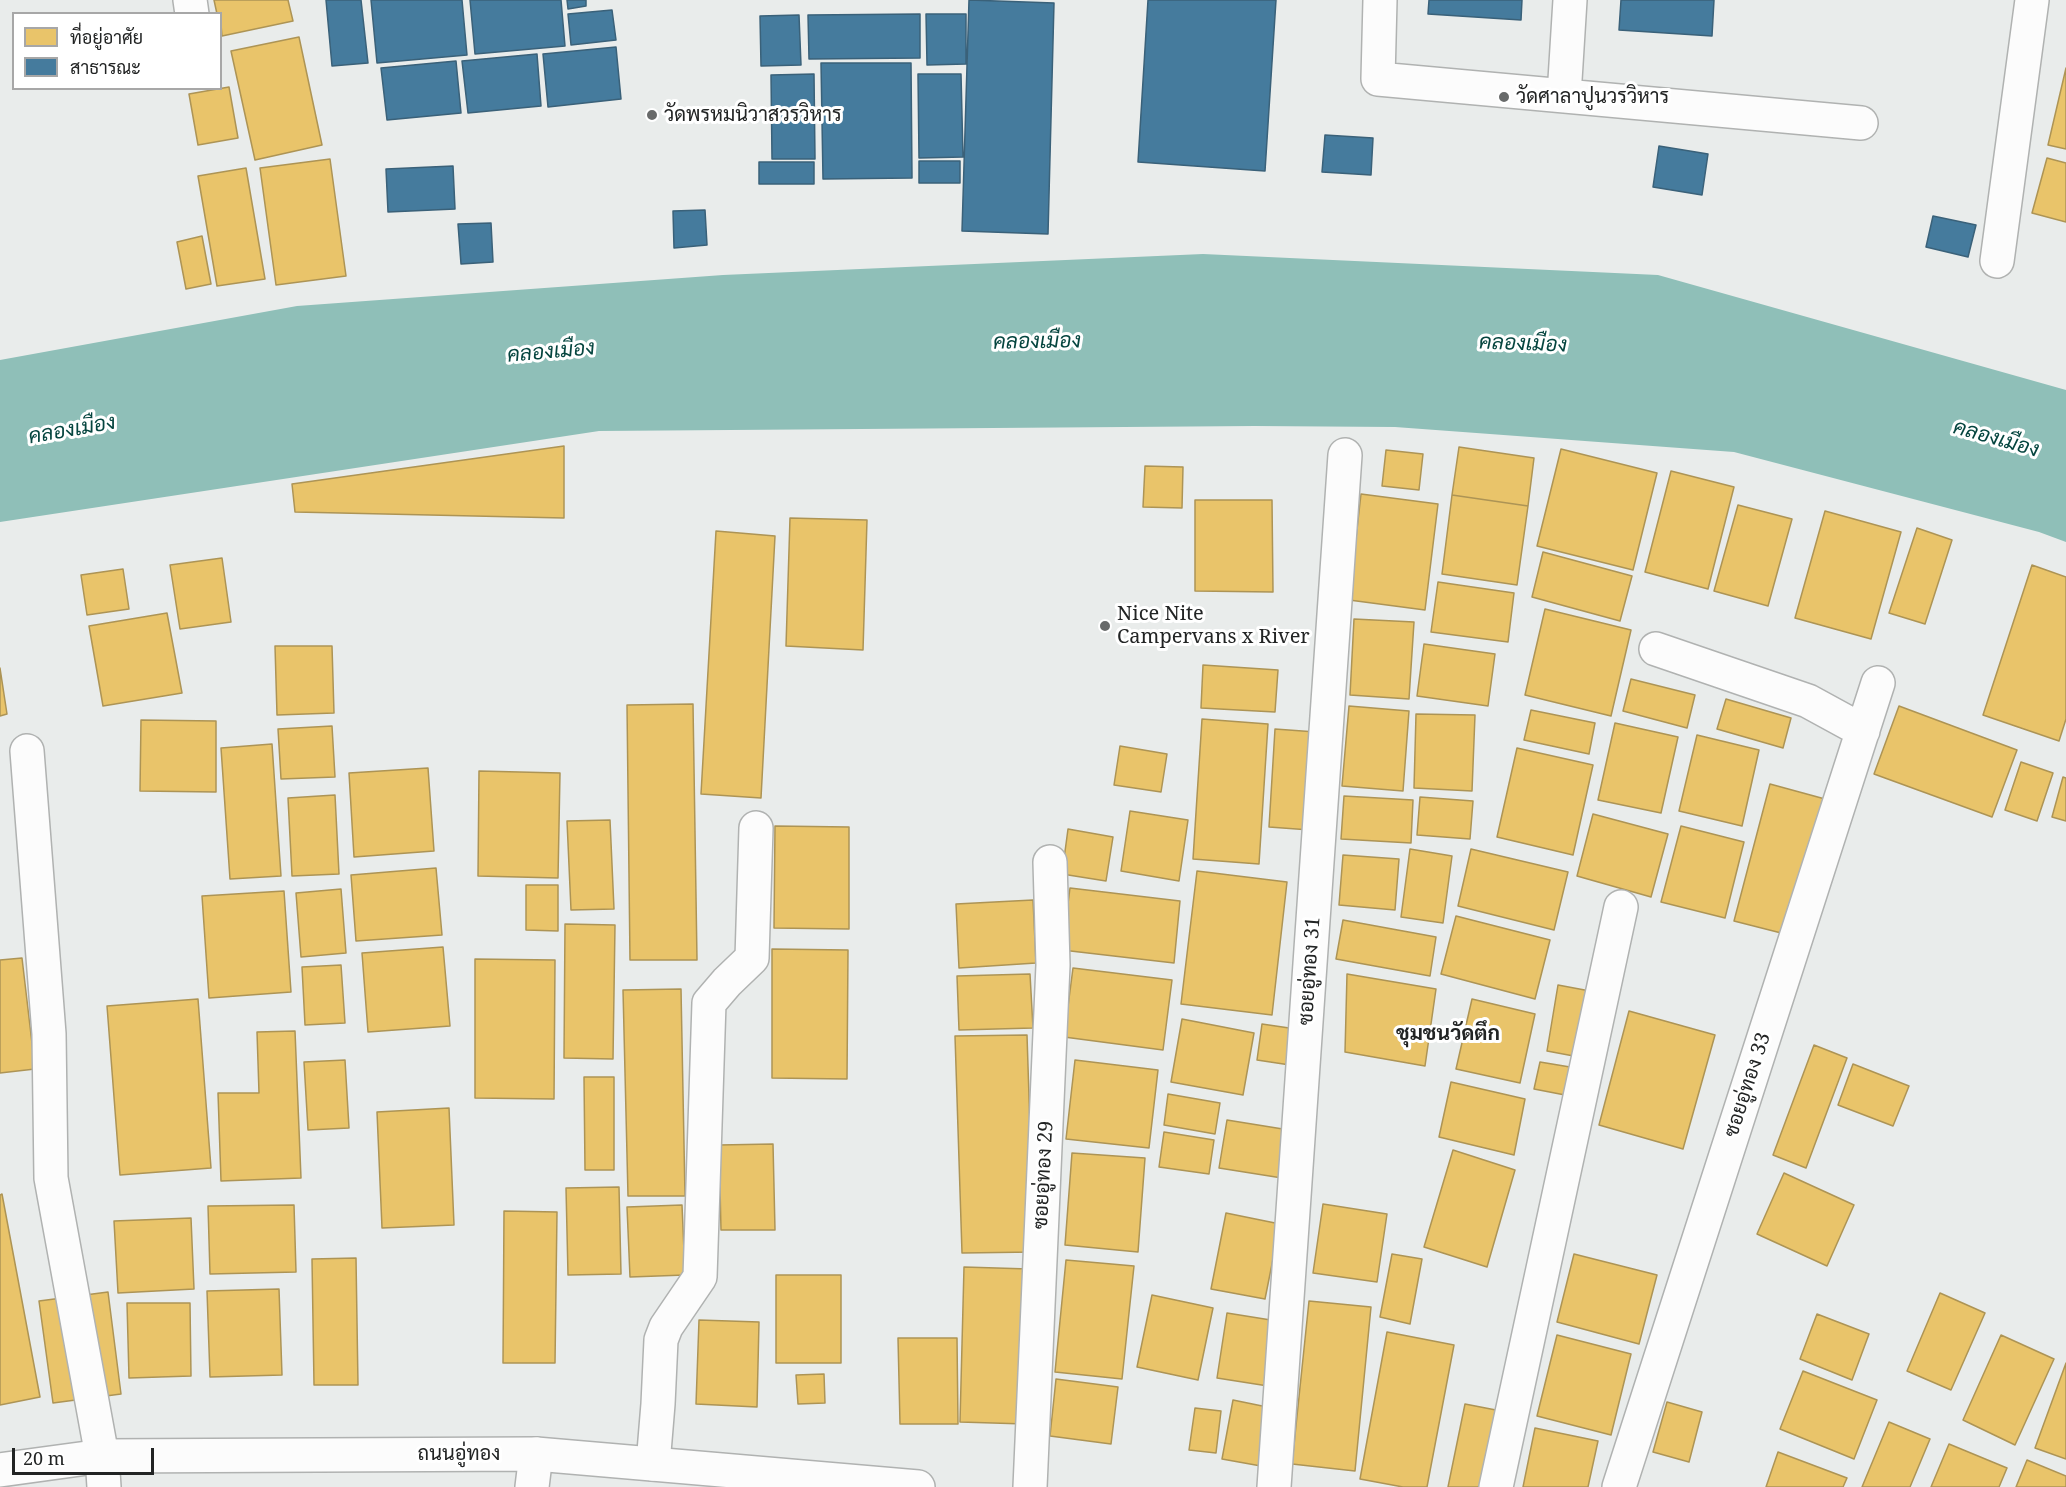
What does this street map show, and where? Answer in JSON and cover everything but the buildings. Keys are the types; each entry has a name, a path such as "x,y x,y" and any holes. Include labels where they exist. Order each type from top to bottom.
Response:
{"street":[{"path":"1380,0 1378,79 1861,123"},
{"path":"1564,96 1569,0"},
{"path":"1997,261 2032,0"},
{"name":"ซอยอู่ทอง 31","path":"1274,1487 1345,454"},
{"path":"1656,649 1808,701 1863,731"},
{"name":"ซอยอู่ทอง 33","path":"1618,1487 1878,683"},
{"path":"27,751 49,1034 51,1178 103,1472"},
{"path":"653,1464 661,1340 666,1327 700,1277 709,1002 752,958 756,828"},
{"name":"ซอยอู่ทอง 29","path":"1030,1487 1053,965 1050,862"},
{"path":"1496,1487 1621,907"},
{"path":"532,1487 536,1454"},
{"name":"ถนนอู่ทอง","path":"0,1470 103,1472 536,1454 918,1487"}],"water":[{"name":"คลองเมือง","path":"1203,254 1658,275 2066,390 2066,542 2039,532 1734,452 1395,427 599,431 0,522 0,360 297,306 723,275"}],"place":[{"name":"วัดศาลาปูนวรวิหาร","path":"1504,97"},
{"name":"วัดพรหมนิวาสวรวิหาร","path":"652,115"},
{"name":"Nice Nite Campervans x River","path":"1105,626"}],"district":[{"name":"ชุมชนวัดตึก","path":"1448,1034"}]}
